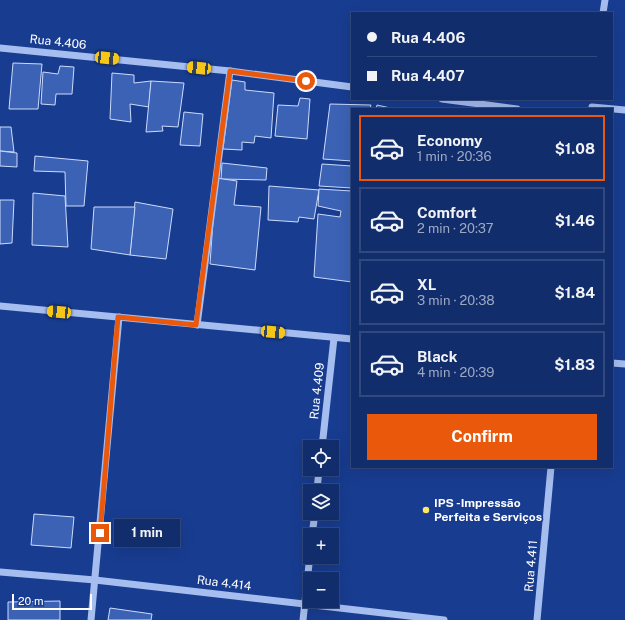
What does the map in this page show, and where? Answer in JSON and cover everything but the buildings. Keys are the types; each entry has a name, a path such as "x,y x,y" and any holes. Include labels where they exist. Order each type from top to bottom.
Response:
{"street":[{"path":"603,12 605,0"},
{"name":"Rua 4.406","path":"0,48 230,71 351,87"},
{"path":"196,325 230,71"},
{"path":"450,100 510,108"},
{"path":"613,109 625,110"},
{"path":"0,306 351,339"},
{"path":"91,620 118,317"},
{"name":"Rua 4.409","path":"323,440 334,338"},
{"path":"613,363 625,364"},
{"name":"Rua 4.411","path":"536,620 551,468"},
{"name":"Rua 4.414","path":"0,572 95,580 303,604"},
{"path":"303,620 304,608"},
{"name":"Rua 4.414","path":"339,608 444,620"}],"place":[{"name":"IPS -Impressão Perfeita e Serviços","path":"426,510"}],"route":[{"path":"100,533 118,317 196,325 230,71 306,81"}]}
